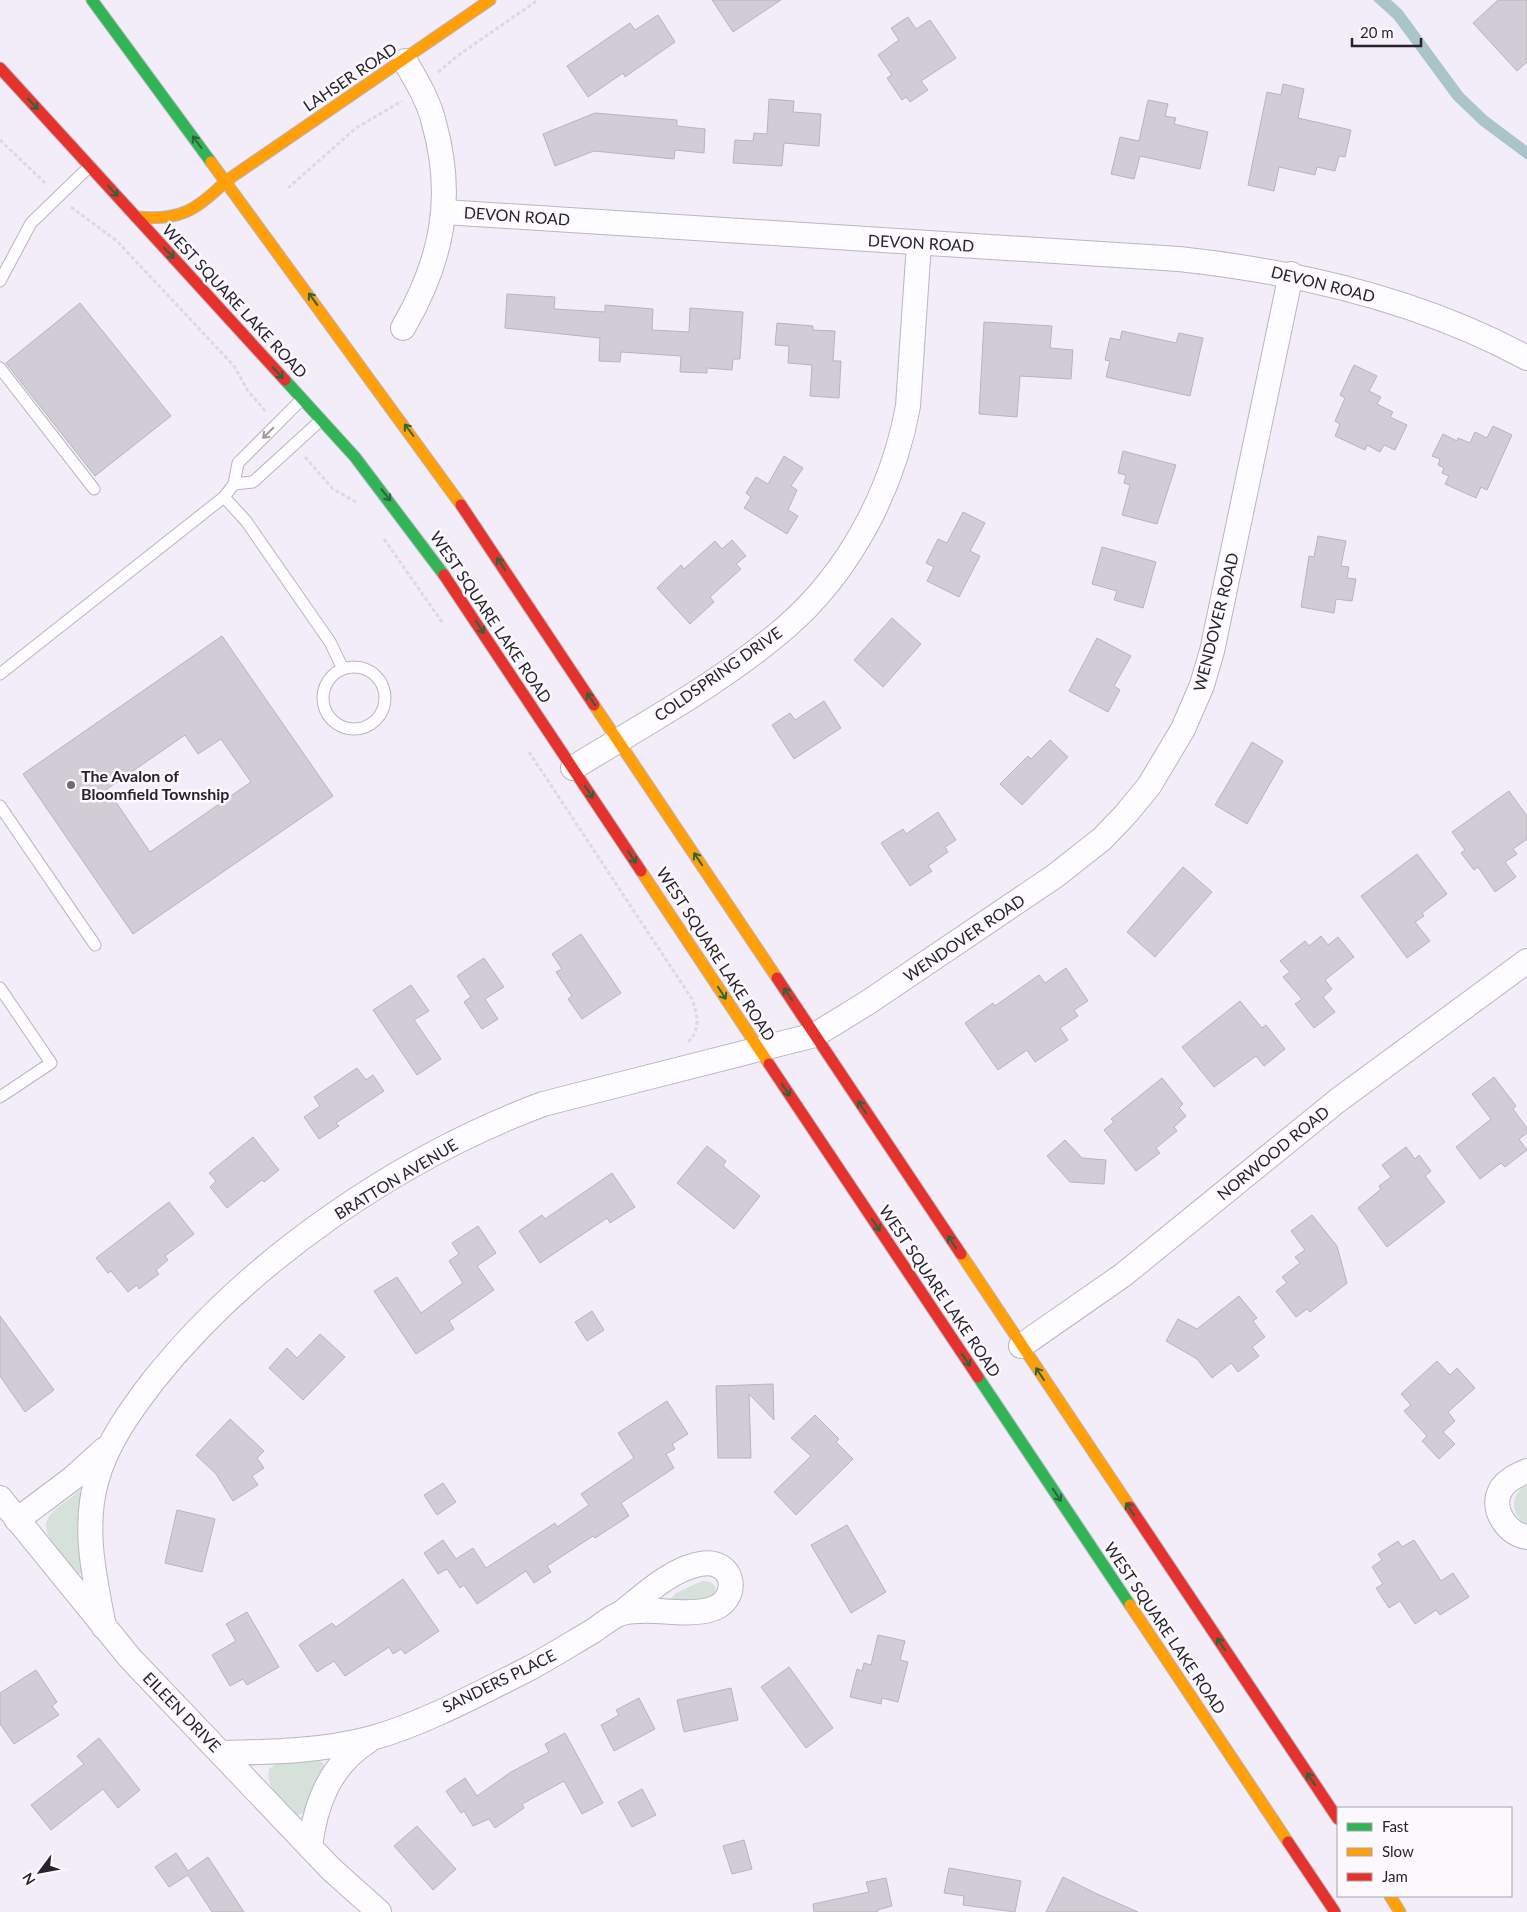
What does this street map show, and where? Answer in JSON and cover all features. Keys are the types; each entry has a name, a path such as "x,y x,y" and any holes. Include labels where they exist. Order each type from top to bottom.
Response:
{"main road":[{"path":"92,0 415,437 1337,1818"},
{"name":"LAHSER ROAD","path":"136,217 156,220 182,216 202,206 226,181 275,146 405,61 490,0"},
{"name":"WEST SQUARE LAKE ROAD","path":"0,68 322,420 387,497 427,550 1335,1912"},
{"path":"1391,1897 1400,1912"}],"street":[{"name":"DEVON ROAD","path":"403,328 424,289 442,235 444,212 440,152 434,122 420,87 405,61"},
{"name":"DEVON ROAD","path":"444,212 1180,259 1291,274 1394,302 1481,336 1527,358"},
{"name":"COLDSPRING DRIVE","path":"573,768 761,647 804,609 852,548 883,489 904,428 908,406 919,243"},
{"name":"WENDOVER ROAD","path":"759,1049 815,1035 867,1003 1078,859 1125,815 1165,762 1194,706 1212,651 1291,274"},
{"name":"NORWOOD ROAD","path":"1021,1346 1124,1275 1337,1101 1527,961"},
{"name":"BRATTON AVENUE","path":"104,1627 92,1561 91,1513 95,1484 104,1456 142,1395 173,1356 226,1302 310,1233 400,1174 459,1140 542,1104 759,1049"},
{"name":"BRATTON AVENUE","path":"17,1520 73,1478 113,1440"},
{"path":"1527,1471 1514,1476 1505,1484 1498,1496 1499,1512 1507,1527 1518,1535 1527,1537"},
{"name":"EILEEN DRIVE","path":"0,1498 104,1627 160,1690 310,1847 378,1912"},
{"name":"SANDERS PLACE","path":"222,1753 302,1749 373,1738 449,1707 527,1669 560,1652 620,1614"},
{"name":"SANDERS PLACE","path":"310,1847 317,1811 331,1778 348,1756 373,1738"}],"lane":[{"path":"103,16 110,0"},
{"path":"0,89 11,80"},
{"path":"0,281 31,223 90,166"},
{"path":"0,368 94,489"},
{"path":"0,674 224,497 234,484 238,463 302,399"},
{"path":"234,484 253,482 322,420"},
{"path":"224,497 246,521 318,626 343,669"},
{"path":"353,667 371,673 383,689 383,708 375,720 363,728 352,730 342,727 333,722 326,713 323,692 327,682 343,669 353,667"},
{"path":"0,806 95,945"},
{"path":"0,988 51,1062 0,1097"}],"path":[{"path":"447,66 538,0"},
{"path":"288,188 356,128 402,101"},
{"path":"0,140 59,197 117,241 234,366 248,391 276,424"},
{"path":"295,444 327,483 356,502 361,509"},
{"path":"378,532 443,624"},
{"path":"528,751 692,999 697,1014 697,1028 685,1045"}],"shaded area":[{"path":"1373,0 1391,0 1402,10 1463,93 1487,116 1527,146 1527,160 1480,125 1453,99 1394,19"},
{"path":"1527,1486 1527,1524 1517,1516 1514,1505 1517,1494"},
{"path":"83,1490 82,1571 79,1575 76,1574 52,1543 47,1533 46,1525 52,1512"},
{"path":"702,1581 711,1582 714,1585 716,1590 713,1595 702,1601 669,1601 676,1593"},
{"path":"322,1762 325,1767 307,1812 297,1815 281,1801 273,1789 270,1783 269,1769 276,1764"}],"building":[{"path":"712,0 781,0 733,32"},
{"path":"1498,0 1527,0 1527,62 1517,71 1473,23"},
{"path":"658,15 675,42 625,77 623,73 588,97 567,66 630,23 635,30"},
{"path":"908,17 916,29 930,20 956,58 921,81 928,90 910,102 906,97 902,100 887,78 892,75 878,55 899,40 891,28"},
{"path":"1283,84 1304,89 1298,118 1351,130 1345,157 1339,156 1335,171 1317,167 1315,175 1279,167 1274,191 1248,185 1267,92 1281,95"},
{"path":"769,99 794,101 793,112 821,114 819,146 784,143 782,166 733,163 735,140 753,141 754,133 767,134"},
{"path":"1148,100 1168,104 1165,116 1176,118 1174,124 1208,132 1200,169 1140,156 1134,179 1111,174 1120,137 1139,141"},
{"path":"595,113 677,120 677,126 705,129 704,153 675,150 674,159 594,151 555,166 543,134"},
{"path":"507,294 555,297 554,309 605,312 605,305 653,309 652,330 689,332 690,308 743,312 740,359 733,359 732,370 707,368 707,373 680,372 681,356 621,352 620,362 599,361 600,338 505,328"},
{"path":"80,303 171,416 95,476 6,363"},
{"path":"984,322 1052,326 1050,348 1073,350 1071,379 1020,376 1017,417 979,414"},
{"path":"777,323 813,326 813,330 835,331 833,361 841,361 839,398 810,396 812,365 788,363 789,346 775,345"},
{"path":"1122,331 1176,343 1179,333 1203,338 1190,396 1106,377 1110,361 1105,360 1110,338 1120,340"},
{"path":"1354,365 1377,376 1369,391 1381,397 1377,404 1393,412 1390,417 1407,425 1395,450 1384,445 1380,452 1367,445 1365,450 1335,436 1340,424 1335,421 1345,398 1340,395"},
{"path":"1493,426 1512,435 1487,490 1481,487 1476,498 1445,484 1449,476 1442,473 1444,468 1438,465 1440,459 1432,456 1443,434 1457,441 1458,438 1470,443 1475,432 1487,438"},
{"path":"1123,451 1176,465 1157,524 1122,515 1130,485 1124,483 1126,475 1118,473"},
{"path":"784,456 803,468 791,486 797,490 788,510 798,516 787,534 744,508 751,497 746,493 756,477 768,484"},
{"path":"963,512 985,523 970,551 980,556 959,597 927,581 934,567 926,563 938,539 947,543"},
{"path":"1318,536 1346,541 1341,566 1349,567 1347,578 1356,579 1352,601 1336,599 1334,613 1301,607 1309,556 1314,557"},
{"path":"732,540 746,556 736,564 741,569 710,597 714,602 690,624 657,588 681,565 684,569 715,541 722,549"},
{"path":"1102,547 1156,562 1143,608 1114,600 1117,591 1092,584"},
{"path":"892,618 921,644 883,687 854,660"},
{"name":"The Avalon of Bloomfield Township","path":"222,636 333,796 133,934 23,774","holes":["185,735 198,754 221,739 251,782 150,852 107,789"]},
{"path":"1097,638 1131,656 1114,686 1120,690 1108,712 1069,691"},
{"path":"824,701 841,728 794,759 772,725 790,713 795,720"},
{"path":"1050,740 1068,757 1022,805 1000,784 1028,756 1031,759"},
{"path":"1252,742 1283,761 1247,824 1215,805"},
{"path":"1509,791 1527,816 1527,839 1513,849 1517,854 1505,862 1516,877 1495,892 1478,867 1474,870 1461,853 1465,850 1452,832"},
{"path":"938,812 956,840 945,847 948,852 928,866 932,871 910,886 881,843 903,829 906,834"},
{"path":"1417,854 1447,894 1422,913 1424,916 1415,922 1430,941 1407,958 1361,896"},
{"path":"1183,867 1212,892 1155,957 1127,932"},
{"path":"581,934 621,993 582,1019 568,999 572,996 556,972 562,969 552,954"},
{"path":"1321,936 1328,945 1338,937 1354,957 1325,980 1332,989 1323,997 1335,1012 1314,1028 1295,1004 1302,999 1283,977 1290,972 1280,961 1305,941 1309,946"},
{"path":"484,958 504,987 485,999 498,1019 482,1029 464,1002 471,997 457,976"},
{"path":"1066,968 1088,1001 1074,1010 1078,1016 1060,1028 1068,1040 1035,1062 1027,1050 998,1070 965,1023 993,1003 995,1006 1039,975 1045,983"},
{"path":"411,985 429,1011 414,1020 441,1059 417,1075 373,1010"},
{"path":"1240,1001 1262,1028 1266,1025 1285,1049 1264,1066 1256,1056 1214,1087 1182,1047"},
{"path":"357,1068 366,1080 373,1075 384,1091 336,1123 339,1126 319,1139 304,1117 320,1106 314,1097"},
{"path":"1494,1077 1516,1106 1513,1109 1527,1128 1527,1133 1519,1139 1527,1150 1505,1167 1501,1163 1480,1179 1456,1147 1491,1119 1472,1094"},
{"path":"1162,1078 1183,1104 1179,1108 1186,1116 1174,1127 1177,1131 1156,1148 1160,1153 1136,1171 1104,1130 1114,1122 1111,1119"},
{"path":"253,1137 279,1170 264,1182 262,1180 227,1208 210,1187 216,1181 209,1173"},
{"path":"1065,1140 1082,1158 1106,1160 1104,1184 1070,1182 1047,1156"},
{"path":"707,1146 726,1161 723,1166 760,1196 734,1229 677,1183"},
{"path":"1406,1147 1415,1159 1419,1155 1431,1171 1425,1176 1445,1202 1387,1247 1358,1208 1381,1189 1379,1186 1391,1177 1382,1165"},
{"path":"612,1173 635,1207 610,1223 607,1218 540,1263 519,1231 542,1215 545,1219"},
{"path":"169,1202 194,1234 165,1256 168,1260 156,1270 159,1274 139,1289 137,1285 128,1292 111,1271 108,1273 96,1258"},
{"path":"1312,1215 1337,1246 1347,1283 1310,1312 1307,1309 1296,1317 1276,1291 1287,1283 1282,1277 1300,1263 1295,1257 1305,1250 1291,1231"},
{"path":"478,1226 496,1253 477,1266 494,1290 449,1321 454,1329 416,1354 374,1291 397,1277 421,1313 463,1283 449,1261 459,1254 452,1243"},
{"path":"1239,1296 1257,1318 1253,1321 1265,1337 1252,1347 1259,1356 1238,1372 1231,1363 1212,1378 1197,1359 1166,1341 1178,1319 1197,1329"},
{"path":"592,1311 604,1330 587,1341 575,1322"},
{"path":"0,1316 54,1390 25,1412 0,1376"},
{"path":"320,1334 345,1357 303,1400 269,1368 287,1348 297,1358"},
{"path":"1437,1361 1450,1375 1457,1368 1475,1388 1448,1412 1455,1421 1443,1432 1455,1444 1439,1459 1422,1441 1427,1436 1404,1411 1411,1405 1401,1394"},
{"path":"773,1384 774,1420 749,1394 751,1458 718,1458 716,1386"},
{"path":"667,1401 688,1434 672,1444 675,1449 666,1454 674,1468 621,1503 629,1516 595,1538 593,1536 547,1566 551,1572 534,1583 526,1571 477,1604 464,1585 460,1588 447,1569 438,1574 424,1553 443,1540 456,1559 473,1548 486,1568 555,1523 557,1527 589,1505 581,1494 634,1458 618,1433"},
{"path":"815,1415 839,1439 836,1442 853,1459 796,1515 774,1492 811,1456 791,1438"},
{"path":"230,1419 264,1451 257,1458 264,1468 252,1476 258,1485 233,1501 216,1474 196,1455"},
{"path":"443,1483 456,1502 437,1515 424,1495"},
{"path":"177,1510 215,1519 202,1572 165,1563"},
{"path":"847,1525 886,1592 851,1613 811,1545"},
{"path":"1414,1540 1441,1581 1453,1573 1469,1597 1440,1615 1436,1610 1415,1624 1400,1601 1389,1608 1376,1588 1383,1584 1372,1567 1382,1560 1378,1554 1398,1541 1402,1547"},
{"path":"403,1579 439,1631 405,1654 401,1649 393,1654 389,1647 345,1676 334,1661 317,1672 299,1645 332,1623 336,1627"},
{"path":"247,1612 279,1667 247,1685 243,1679 230,1686 212,1655 236,1641 226,1624"},
{"path":"878,1635 905,1641 900,1660 908,1662 898,1702 882,1698 881,1704 850,1697 857,1669 862,1671 864,1663 871,1665"},
{"path":"789,1667 833,1728 806,1748 761,1687"},
{"path":"36,1670 57,1702 52,1706 59,1715 14,1744 0,1724 0,1693"},
{"path":"731,1688 738,1720 684,1732 677,1700"},
{"path":"639,1698 655,1729 614,1751 601,1725 619,1715 616,1710"},
{"path":"565,1733 603,1803 582,1814 564,1781 522,1804 524,1808 495,1828 489,1819 473,1826 464,1811 461,1813 446,1791 465,1778 477,1796 511,1772 549,1752 545,1744"},
{"path":"99,1738 140,1790 118,1808 103,1789 51,1830 31,1805 84,1764 77,1756"},
{"path":"642,1789 656,1815 632,1827 618,1802"},
{"path":"417,1826 456,1869 433,1890 394,1846"},
{"path":"744,1840 752,1869 732,1874 723,1846"},
{"path":"176,1853 188,1871 208,1857 244,1912 212,1912 188,1875 169,1887 155,1867"},
{"path":"949,1868 1021,1881 1015,1912 963,1905 964,1896 944,1893"},
{"path":"1063,1877 1095,1893 1138,1912 1046,1912"},
{"path":"886,1878 892,1906 877,1910 878,1912 814,1912 813,1904 869,1892 866,1882"}],"traffic: fast":[{"path":"92,0 211,162"},
{"path":"285,380 355,457 444,575"},
{"path":"978,1377 1130,1605"}],"traffic: slow":[{"path":"226,181 490,0"},
{"path":"211,162 461,505"},
{"path":"136,217 164,217 186,212 196,207 226,181"},
{"path":"594,705 777,978"},
{"path":"641,871 769,1064"},
{"path":"961,1254 1130,1507"},
{"path":"1130,1605 1288,1842"},
{"path":"1391,1897 1400,1912"}],"traffic: jam":[{"path":"0,68 285,380"},
{"path":"461,505 594,705"},
{"path":"444,575 641,871"},
{"path":"777,978 961,1254"},
{"path":"769,1064 978,1377"},
{"path":"1130,1507 1337,1818"},
{"path":"1288,1842 1335,1912"}],"place":[{"name":"The Avalon of Bloomfield Township","path":"71,785"}]}
